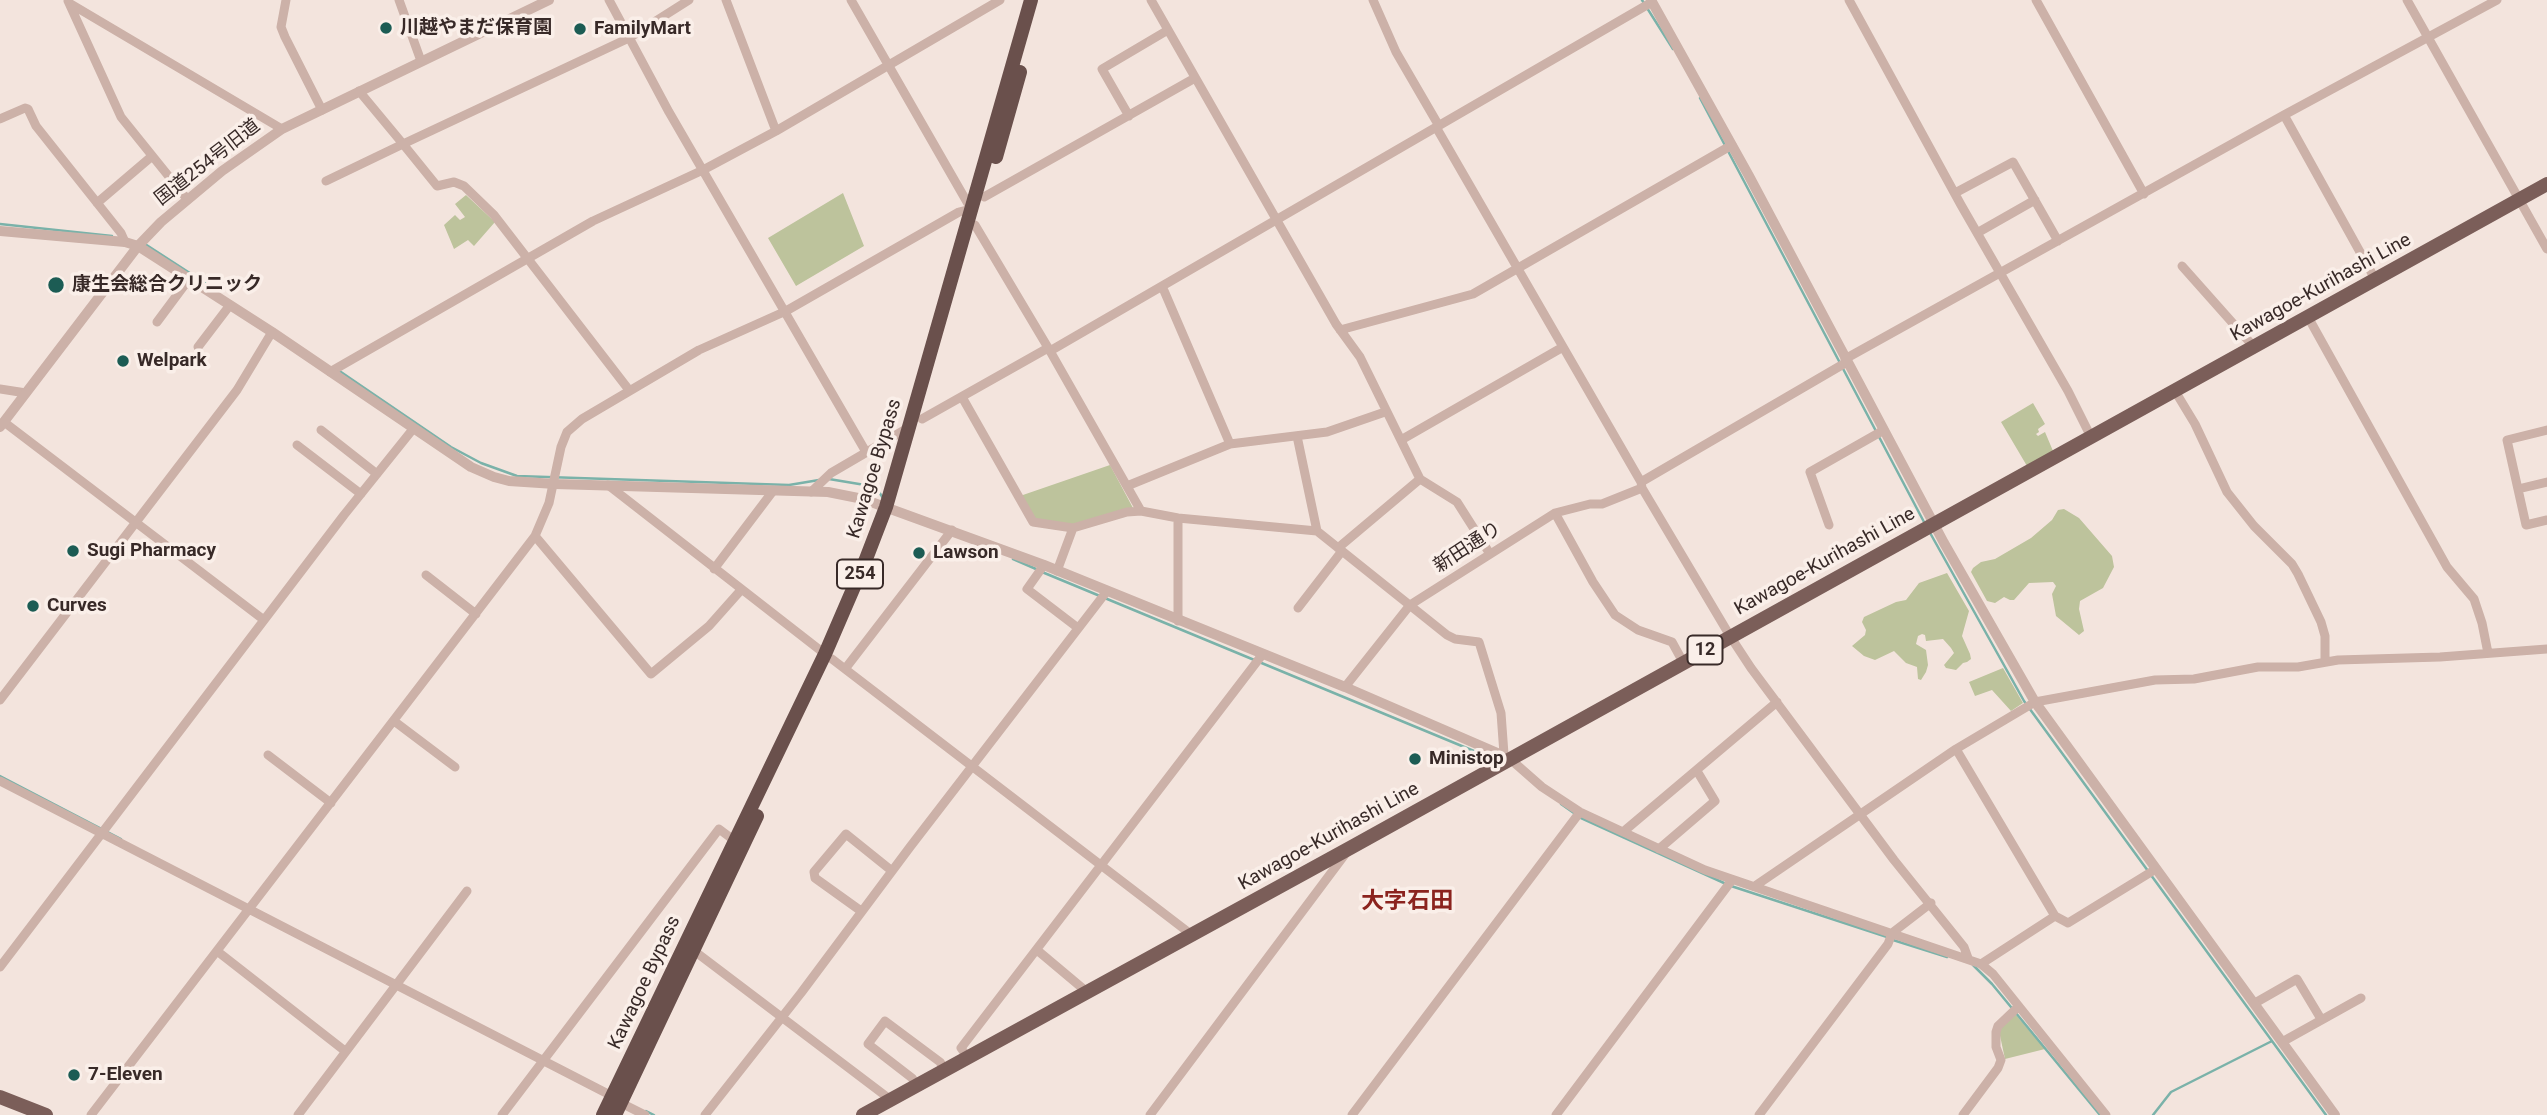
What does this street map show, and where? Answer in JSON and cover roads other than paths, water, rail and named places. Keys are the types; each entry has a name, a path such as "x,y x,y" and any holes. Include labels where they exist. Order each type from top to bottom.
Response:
{"highway":[{"name":"Kawagoe Bypass","path":"915,423 971,209 1031,0"},
{"name":"Kawagoe Bypass","path":"603,1115 616,1105 693,950 829,657 862,570 890,509 1040,0"},
{"name":"Kawagoe Bypass","path":"616,1105 735,841 829,657"}],"main road":[{"name":"Kawagoe-Kurihashi Line","path":"863,1115 1350,848 1507,756 1683,662 2547,184"},
{"path":"0,1097 46,1115"}],"street":[{"path":"286,0 281,27 322,110"},
{"path":"400,0 421,61"},
{"name":"国道254号旧道","path":"2,424 138,246 187,199 250,149 282,129 549,0"},
{"path":"609,0 703,170 866,452"},
{"path":"326,181 629,38 689,0"},
{"path":"726,0 776,131"},
{"path":"91,1115 535,536 550,503 561,447 567,432 582,419 699,350 786,311 947,219 971,209 852,0"},
{"path":"330,372 593,221 703,170 776,131 1000,0"},
{"path":"1152,0 1340,330 1360,357 1420,479 1457,502 1490,554"},
{"path":"1373,0 1396,52 1517,269 1730,636 1894,860 1964,947 1968,958"},
{"path":"1849,0 1977,233 2068,391 2091,437"},
{"path":"2036,0 2144,194"},
{"path":"2407,0 2547,249"},
{"name":"新田通り","path":"1345,687 1410,605 1555,513 1590,504 1602,504 1641,485 1846,360 2284,115 2497,0"},
{"path":"68,1 282,129"},
{"path":"68,1 121,117 187,199"},
{"path":"811,492 831,473 915,423 1162,286 1651,1 1732,145 1933,523 2035,702 2335,1115"},
{"path":"1129,116 1101,69 1168,30"},
{"path":"984,197 1195,78"},
{"path":"359,91 437,186 454,181 464,186 494,215 629,390"},
{"path":"0,119 28,109 36,126 125,242"},
{"path":"2284,115 2375,279"},
{"path":"1340,330 1473,294 1732,145"},
{"path":"97,203 151,157"},
{"path":"1955,193 2011,162 2058,241"},
{"path":"1977,233 2035,200"},
{"path":"975,225 1141,511"},
{"path":"0,231 125,242 138,246 272,332 471,467 494,477 509,481 555,484 848,495 1044,565 1345,687 1507,756 1542,787 1580,812 1659,849 1732,880 1981,964 1993,974 2106,1115"},
{"path":"2182,266 2254,347"},
{"path":"157,322 189,279"},
{"path":"1162,286 1230,444"},
{"path":"198,347 230,305"},
{"path":"2308,317 2447,567 2474,599 2488,653"},
{"path":"0,700 237,390 272,332"},
{"path":"1401,440 1563,347"},
{"path":"0,389 26,393"},
{"path":"2175,391 2195,424 2227,492 2254,526 2298,573 2321,622 2325,636 2325,662"},
{"path":"962,397 1033,522 1073,528 1128,512 1141,511 1178,518 1317,531 1447,635 1455,639 1479,642 1501,713 1507,756"},
{"path":"1127,486 1230,444 1345,427 1385,412"},
{"path":"2,424 264,620"},
{"path":"0,967 413,429"},
{"path":"321,430 377,474"},
{"path":"1829,525 1811,472 1884,430"},
{"path":"2547,430 2507,440 2526,525 2547,520"},
{"path":"1297,436 1317,531"},
{"path":"297,444 361,494"},
{"path":"1298,608 1340,549 1420,479"},
{"path":"2518,489 2547,482"},
{"path":"608,485 1192,935"},
{"path":"714,569 773,491"},
{"path":"1555,513 1593,582 1615,615 1638,630 1672,642 1683,662"},
{"path":"1178,518 1178,621"},
{"path":"1058,571 1073,528"},
{"path":"845,669 951,530"},
{"path":"535,536 651,674 709,626 741,590"},
{"path":"1044,565 1027,589 1078,628"},
{"path":"426,575 476,614"},
{"path":"705,1115 1107,591"},
{"path":"1755,886 1956,749 2035,702 2155,680 2194,679 2258,667 2298,667 2325,662 2547,649"},
{"path":"968,1058 961,1048 1262,655"},
{"path":"1623,832 1777,702"},
{"path":"394,721 456,767"},
{"path":"1956,749 2055,916 2068,923 2156,869"},
{"path":"268,755 331,803"},
{"path":"1659,849 1716,801 1697,771"},
{"path":"0,781 543,1060 616,1105 645,1115"},
{"path":"1352,1115 1580,812"},
{"path":"502,1115 719,830 735,841"},
{"path":"861,911 815,878 814,872 846,834 892,871"},
{"path":"1150,1115 1350,848"},
{"path":"1556,1115 1732,880"},
{"path":"298,1115 467,891"},
{"path":"1759,1115 1888,944 1892,933 1931,903"},
{"path":"1981,964 2055,916"},
{"path":"693,950 891,1100"},
{"path":"1037,950 1087,992"},
{"path":"216,951 345,1051"},
{"path":"2255,1003 2297,979 2321,1019"},
{"path":"2282,1042 2361,998"},
{"path":"1962,1115 1998,1068 2001,1060 1996,1047 1996,1032 1998,1026 2018,1007"},
{"path":"917,1086 912,1078 868,1044 885,1021 940,1062 945,1070"}],"waterway":[{"path":"1642,0 1673,49"},
{"path":"1700,98 1924,522"},
{"path":"0,224 112,236"},
{"path":"145,244 216,290"},
{"path":"338,370 451,447 481,463 517,476 789,485 819,480"},
{"path":"829,479 877,489 883,498"},
{"path":"1929,531 2024,701 2326,1115"},
{"path":"1013,559 1036,569"},
{"path":"1042,572 1498,761"},
{"path":"0,776 121,839"},
{"path":"1561,804 1581,818 1724,883"},
{"path":"1731,886 1887,937"},
{"path":"1893,940 1947,957"},
{"path":"1973,965 1992,984 2100,1115"},
{"path":"2153,1115 2171,1092 2272,1041"},
{"path":"646,1111 654,1115"}],"place":[{"name":"川越やまだ保育園","path":"386,28"},
{"name":"FamilyMart","path":"580,29"},
{"name":"康生会総合クリニック","path":"56,285"},
{"name":"Welpark","path":"123,361"},
{"name":"Sugi Pharmacy","path":"73,551"},
{"name":"Lawson","path":"919,553"},
{"name":"Curves","path":"33,606"},
{"name":"Ministop","path":"1415,759"},
{"name":"7-Eleven","path":"74,1075"}],"district":[{"name":"大字石田","path":"1407,902"}]}
